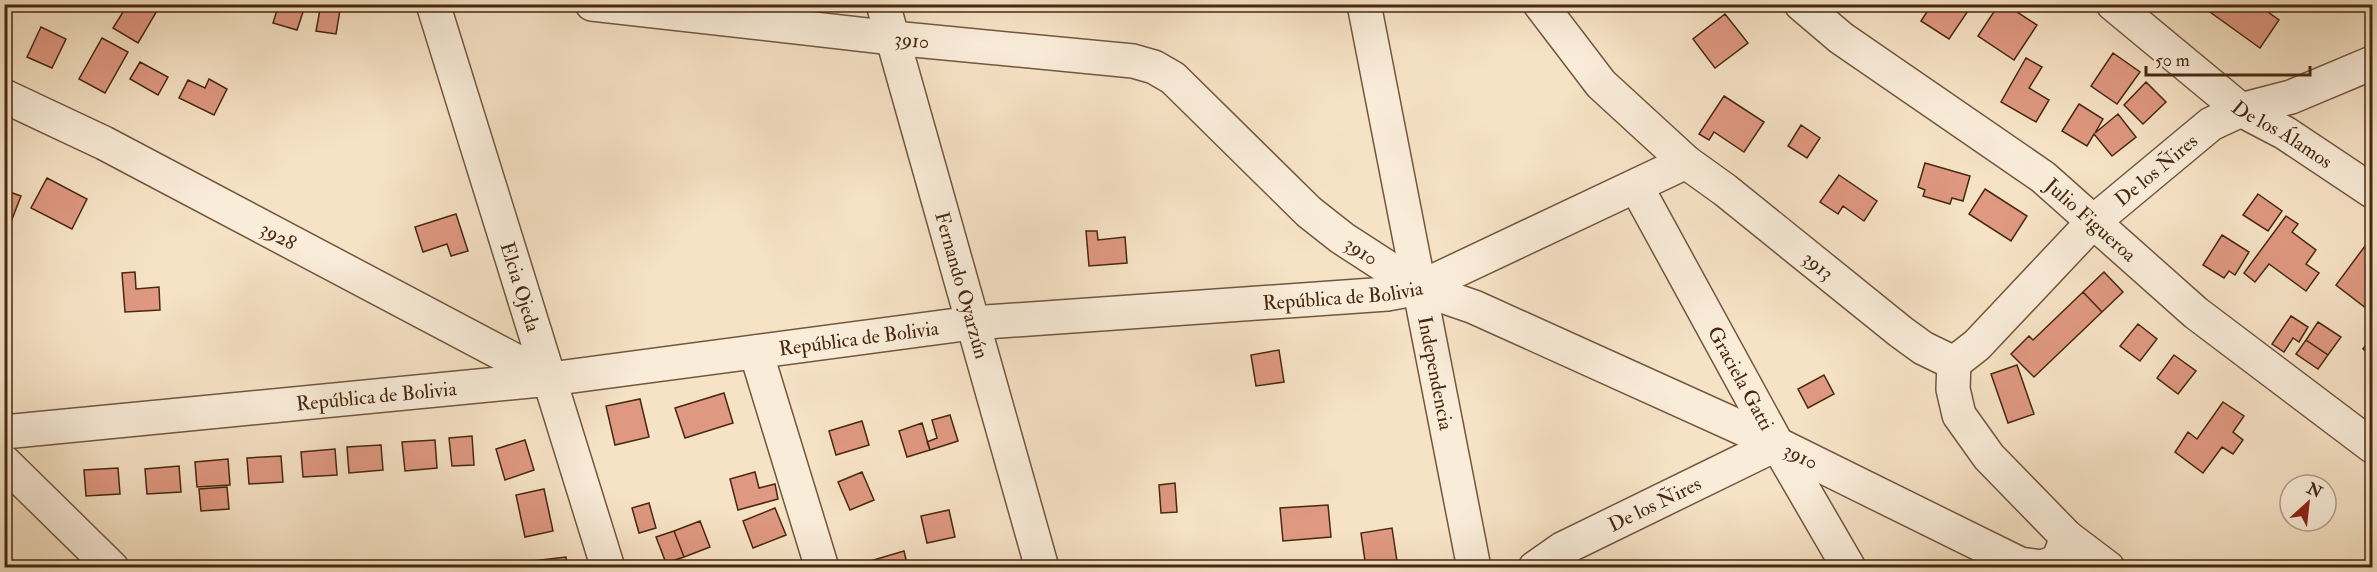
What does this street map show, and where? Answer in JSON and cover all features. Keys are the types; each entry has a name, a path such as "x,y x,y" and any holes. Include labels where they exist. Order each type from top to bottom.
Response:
{"street":[{"name":"Elcia Ojeda","path":"433,4 608,567"},
{"name":"3910","path":"592,4 893,38 1133,61 1154,67 1173,78 1309,212 1342,238 1419,288 1474,308 1777,444 2020,564 2042,567 2058,561 2067,537"},
{"name":"Fernando Oyarzún","path":"884,4 1042,567"},
{"path":"1540,4 1601,84 1686,162"},
{"name":"Julio Figueroa","path":"1801,4 1841,38 2043,177 2092,223 2196,313 2373,446"},
{"name":"De los Álamos","path":"2113,4 2241,110 2285,133 2373,191"},
{"name":"Independencia","path":"1366,8 1474,567"},
{"name":"De los Ñires","path":"1954,363 1977,345 2092,223 2211,124 2241,110 2291,97 2373,63"},
{"name":"3928","path":"4,96 104,143 550,379"},
{"name":"República de Bolivia","path":"4,432 550,379 972,322 1387,294 1419,288 1686,162"},
{"name":"3913","path":"1686,162 1725,190 1901,332 1923,348 1954,363"},
{"name":"Graciela Gatti","path":"1636,186 1777,444 1849,567"},
{"path":"756,352 822,567"},
{"path":"1954,363 1953,389 1959,415 1989,457 2067,537 2108,567"},
{"name":"De los Ñires","path":"1535,567 1562,549 1777,444"},
{"path":"4,462 112,567"}],"building":[{"path":"128,4 161,4 138,43 113,28"},
{"path":"279,4 304,9 297,30 273,23"},
{"path":"321,4 341,4 336,34 316,31"},
{"path":"1932,4 1965,4 1970,8 1949,39 1921,21"},
{"path":"1999,4 2005,4 2037,25 2014,60 1978,36"},
{"path":"2215,4 2257,4 2279,20 2260,48 2210,12"},
{"path":"1725,14 1748,43 1715,68 1693,39"},
{"path":"41,27 66,39 52,68 27,57"},
{"path":"102,38 128,52 105,93 79,79"},
{"path":"2113,53 2140,72 2117,104 2091,86"},
{"path":"2026,58 2042,67 2029,88 2049,100 2036,122 2001,102"},
{"path":"140,62 168,77 158,95 130,79"},
{"path":"209,79 227,89 214,115 179,98 188,80 205,88"},
{"path":"2146,82 2166,102 2143,124 2124,105"},
{"path":"1724,96 1764,122 1744,152 1714,132 1709,140 1699,134"},
{"path":"2079,104 2103,119 2095,133 2118,114 2136,137 2112,156 2094,134 2087,146 2062,131"},
{"path":"1801,125 1820,138 1807,158 1788,146"},
{"path":"1925,163 1970,176 1963,201 1952,198 1950,204 1923,196 1925,190 1918,187"},
{"path":"1839,175 1877,201 1864,221 1843,206 1838,214 1820,202"},
{"path":"47,178 87,199 72,229 31,208"},
{"path":"1985,189 2027,216 2011,241 1969,214"},
{"path":"4,190 21,196 4,240"},
{"path":"2258,194 2282,211 2268,231 2243,215"},
{"path":"456,214 468,251 451,256 447,244 423,252 415,227"},
{"path":"2286,216 2298,224 2292,232 2316,250 2306,264 2319,273 2306,291 2269,264 2255,282 2244,273"},
{"path":"1086,231 1097,231 1098,240 1125,237 1127,263 1089,266"},
{"path":"2222,235 2249,252 2235,275 2229,271 2224,278 2203,265"},
{"path":"2365,246 2372,252 2371,312 2336,285"},
{"path":"135,272 136,289 159,287 160,310 125,312 122,273"},
{"path":"2104,272 2123,292 2102,312 2083,292"},
{"path":"2083,292 2102,312 2034,377 2011,354 2029,336 2033,340"},
{"path":"2291,316 2308,327 2299,342 2293,338 2284,352 2272,344"},
{"path":"2318,322 2341,337 2328,355 2306,340"},
{"path":"2138,324 2157,339 2140,361 2120,346"},
{"path":"2372,336 2372,357 2363,349"},
{"path":"4,337 10,337 11,355 4,355"},
{"path":"2306,340 2328,355 2318,369 2296,354"},
{"path":"1279,350 1284,382 1256,386 1251,355"},
{"path":"2174,355 2196,371 2178,394 2157,378"},
{"path":"2017,365 2034,414 2008,423 1991,374"},
{"path":"1824,375 1834,394 1808,408 1798,389"},
{"path":"724,393 733,423 685,438 675,408"},
{"path":"640,399 649,437 615,445 606,406"},
{"path":"2223,402 2244,416 2233,432 2243,440 2233,454 2222,447 2203,473 2175,452 2188,432 2197,439"},
{"path":"950,415 958,441 930,450 927,442 937,438 932,420"},
{"path":"862,421 869,445 836,455 829,431"},
{"path":"922,423 930,450 907,457 899,431"},
{"path":"472,436 474,465 452,466 449,438"},
{"path":"435,440 437,468 405,471 402,442"},
{"path":"525,440 534,470 505,480 496,449"},
{"path":"381,445 383,470 349,473 347,447"},
{"path":"335,449 337,475 303,477 301,452"},
{"path":"281,456 283,482 249,484 247,458"},
{"path":"228,459 230,485 197,487 195,462"},
{"path":"179,466 181,492 147,494 145,469"},
{"path":"118,468 120,494 86,496 84,470"},
{"path":"755,472 759,488 775,484 778,499 738,510 730,479"},
{"path":"862,472 874,500 850,510 838,482"},
{"path":"1175,483 1177,512 1161,513 1159,485"},
{"path":"227,487 229,509 201,511 199,489"},
{"path":"544,489 553,531 525,537 516,495"},
{"path":"649,503 656,528 639,533 632,508"},
{"path":"1328,505 1331,537 1283,541 1280,508"},
{"path":"775,508 786,535 753,548 743,521"},
{"path":"949,510 955,537 927,543 921,516"},
{"path":"700,521 710,547 684,557 674,531"},
{"path":"1392,528 1398,568 1366,568 1361,533"},
{"path":"674,531 684,557 666,563 656,537"},
{"path":"904,551 908,568 861,568 860,564"},
{"path":"566,557 567,568 525,568 524,562"}]}
